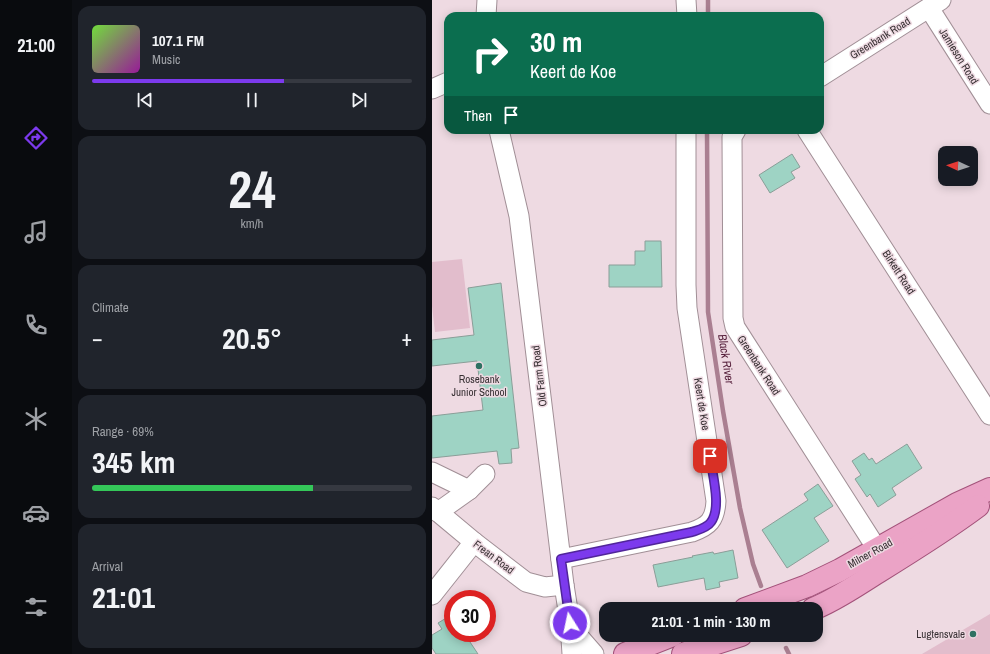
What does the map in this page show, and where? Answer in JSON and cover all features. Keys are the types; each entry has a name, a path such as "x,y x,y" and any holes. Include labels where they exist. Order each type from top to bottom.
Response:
{"main road":[{"name":"Milner Road","path":"764,602 807,586 957,504 990,489"},
{"name":"Milner Road","path":"823,604 855,587 887,567 964,517 990,497"},
{"path":"625,654 655,642"},
{"path":"683,654 720,642"}],"street":[{"path":"486,12 488,0"},
{"path":"686,0 686,12"},
{"name":"Greenbank Road","path":"824,74 935,4"},
{"name":"Jamieson Road","path":"935,4 990,104"},
{"path":"432,89 444,84"},
{"name":"Old Farm Road","path":"500,134 519,216 564,585 570,623 572,654"},
{"name":"Keert de Koe","path":"561,559 702,529 711,522 716,511 716,501 687,300 686,134"},
{"name":"Greenbank Road","path":"734,134 732,137 733,318 735,327 877,549"},
{"name":"Birkett Road","path":"810,134 990,415"},
{"path":"432,472 469,490"},
{"path":"435,509 469,490 485,474"},
{"name":"Frean Road","path":"435,509 474,542 526,582 545,587 564,585"},
{"path":"432,595 474,542"},
{"name":"Old Farm Road","path":"570,623 580,638 594,654"}],"shaded area":[{"path":"462,259 470,328 435,332 432,306 432,262"},
{"name":"Lugtensvale","path":"990,614 990,654 922,654"}],"building":[{"path":"792,154 800,167 791,172 795,178 770,193 759,175"},
{"path":"645,241 661,241 662,287 609,287 609,265 635,265 635,251 645,251"},
{"path":"501,283 519,448 511,449 512,463 499,464 497,451 432,458 432,416 483,410 477,361 432,366 432,340 474,335 468,288"},
{"path":"907,444 922,468 892,488 896,495 878,507 870,494 867,497 855,479 861,475 852,461 864,453 869,460 872,458 876,464"},
{"path":"818,484 833,506 814,518 829,541 787,568 762,530 808,500 804,494"},
{"path":"733,550 738,578 719,582 720,587 706,590 704,578 658,587 653,565 713,552 714,554"},
{"path":"444,619 444,642 470,642 478,654 436,654 432,648 432,635 442,629 438,623"}],"waterway":[{"name":"Black River","path":"708,0 708,12"},
{"name":"Black River","path":"707,134 708,312 740,508 753,564 761,586"},
{"name":"Black River","path":"786,648 789,654"}],"place":[{"name":"Rosebank Junior School","path":"479,366"},
{"name":"Lugtensvale","path":"973,634"}],"route":[{"path":"570,623 561,559 702,529 711,522 716,511 710,456"}]}
